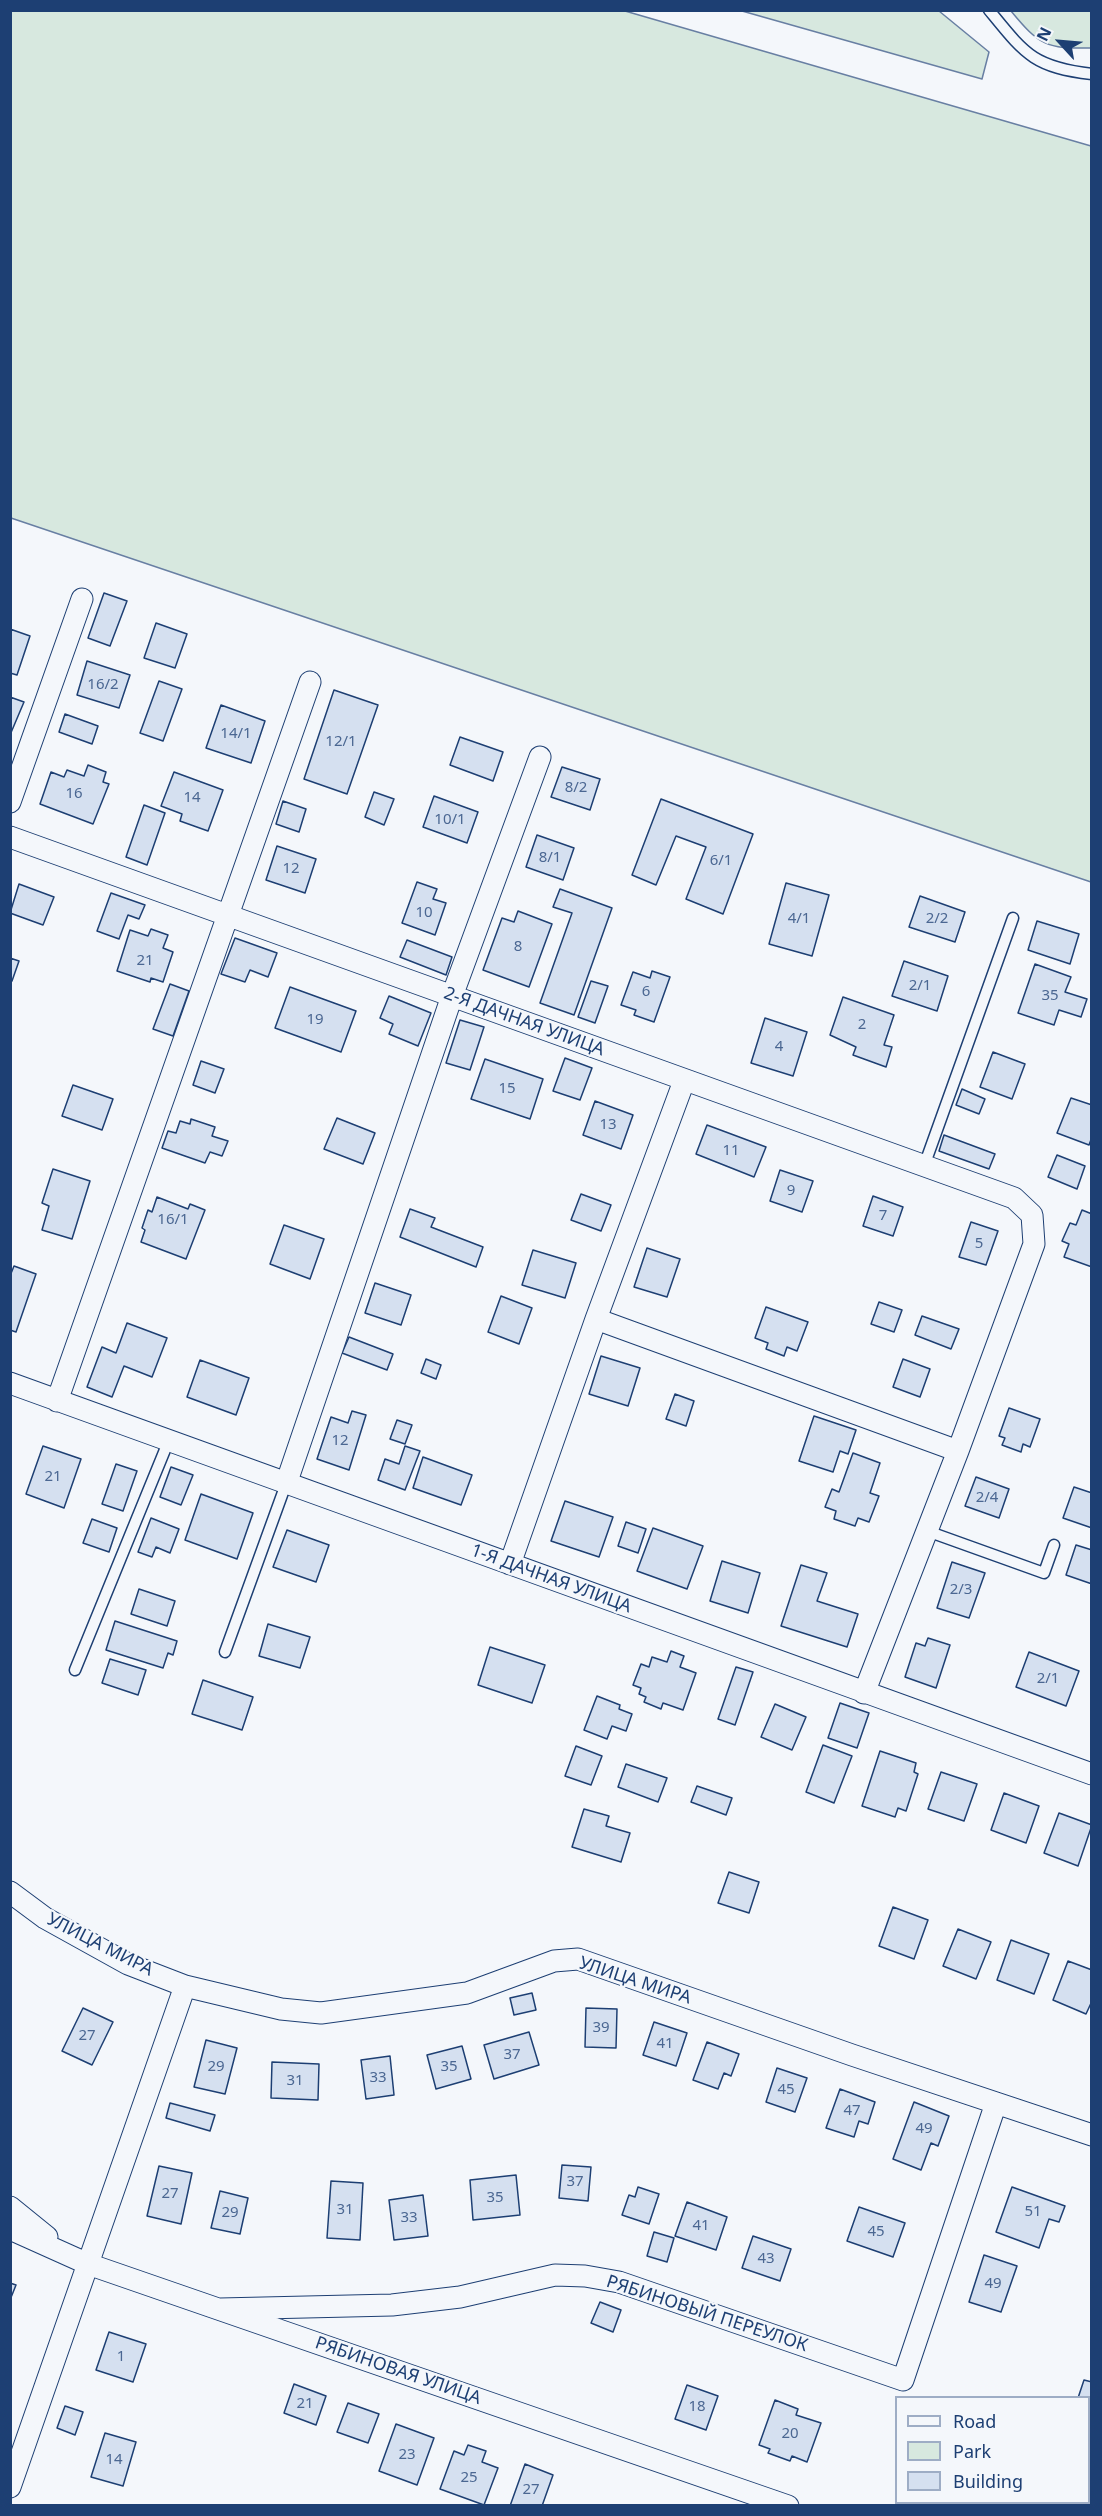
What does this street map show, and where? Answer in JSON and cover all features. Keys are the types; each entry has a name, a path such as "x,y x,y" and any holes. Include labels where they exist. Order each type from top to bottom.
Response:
{"street":[{"path":"10,802 82,599"},
{"path":"57,1401 310,682"},
{"path":"286,1484 452,996 540,758"},
{"name":"2-Я ДАЧНАЯ УЛИЦА","path":"10,837 1014,1198 1032,1215 1034,1244 958,1451"},
{"path":"510,1564 596,1319 684,1081"},
{"path":"596,1319 958,1451 864,1693"},
{"name":"1-Я ДАЧНАЯ УЛИЦА","path":"10,1383 1092,1774"},
{"name":"УЛИЦА МИРА","path":"10,1892 45,1918 128,1964 185,1986 281,2009 321,2013 466,1993 554,1961 578,1959 1092,2135"},
{"path":"10,2487 80,2260 185,1986"},
{"name":"РЯБИНОВЫЙ ПЕРЕУЛОК","path":"220,2309 392,2305 460,2297 555,2275 585,2276 619,2282 903,2380 996,2103"},
{"path":"10,2207 80,2260"},
{"name":"РЯБИНОВАЯ УЛИЦА","path":"10,2229 80,2260 788,2505"}],"lane":[{"path":"989,10 1016,43 1039,63 1092,74"},
{"path":"924,1166 1013,918"},
{"path":"75,1670 169,1440"},
{"path":"225,1652 286,1484"},
{"path":"927,1531 1044,1574 1054,1545"}],"green space":[{"path":"11,10 625,11 1091,146 1091,882 11,518"},
{"path":"742,11 939,11 989,52 982,79"},
{"path":"1011,11 1091,11 1091,48 1053,46 1045,43 1029,31"}],"building":[{"path":"104,593 127,601 110,646 88,638"},
{"path":"156,623 187,634 175,668 144,658"},
{"path":"10,629 30,636 17,675 10,673"},
{"path":"87,661 130,675 119,708 77,695"},
{"path":"159,681 182,689 163,741 140,733"},
{"path":"334,690 378,705 347,794 304,779"},
{"path":"10,697 24,702 10,735"},
{"path":"221,705 265,721 251,763 206,748"},
{"path":"65,714 98,726 92,744 59,732"},
{"path":"460,737 503,752 493,781 450,765"},
{"path":"88,765 106,772 103,782 109,784 93,824 40,804 51,772 64,777 67,770 84,776"},
{"path":"562,767 600,779 590,810 551,797"},
{"path":"174,772 223,790 208,831 180,821 182,814 161,806"},
{"path":"374,792 394,799 384,825 365,817"},
{"path":"434,796 478,812 467,843 423,827"},
{"path":"661,799 753,834 723,914 686,899 706,847 676,836 656,885 632,875"},
{"path":"283,801 306,809 299,832 276,824"},
{"path":"144,805 165,813 147,865 126,857"},
{"path":"537,835 574,848 563,880 526,867"},
{"path":"277,846 316,859 305,893 266,880"},
{"path":"417,882 437,889 433,899 446,903 435,935 402,923"},
{"path":"786,883 829,895 812,956 769,944"},
{"path":"19,884 54,897 43,925 10,913"},
{"path":"560,889 612,908 574,1015 540,1003 572,913 553,907"},
{"path":"111,893 145,905 139,919 128,915 119,939 97,931"},
{"path":"920,896 965,912 955,942 909,927"},
{"path":"518,911 552,924 529,987 483,970 502,918 514,922"},
{"path":"1037,921 1079,934 1070,964 1028,950"},
{"path":"151,929 168,935 163,948 173,952 163,982 151,978 150,982 117,971 130,930 148,936"},
{"path":"235,938 277,953 268,977 250,970 245,982 221,974"},
{"path":"407,940 452,957 446,975 400,957"},
{"path":"10,958 19,961 12,981 10,981"},
{"path":"904,961 948,976 937,1011 892,996"},
{"path":"1035,964 1071,977 1065,992 1087,999 1081,1017 1059,1010 1054,1025 1018,1013"},
{"path":"652,971 670,977 654,1022 634,1015 636,1010 621,1005 633,972 650,978"},
{"path":"591,981 608,986 595,1023 578,1017"},
{"path":"170,984 189,991 173,1036 153,1029"},
{"path":"290,987 356,1011 341,1052 275,1028"},
{"path":"389,996 431,1013 418,1046 389,1034 393,1024 380,1018"},
{"path":"843,997 894,1015 884,1045 892,1047 886,1067 853,1055 856,1047 830,1035"},
{"path":"765,1018 807,1032 793,1076 751,1063"},
{"path":"460,1020 484,1027 470,1070 446,1063"},
{"path":"993,1052 1025,1064 1012,1099 980,1087"},
{"path":"565,1058 592,1068 580,1100 553,1091"},
{"path":"485,1059 543,1079 530,1119 471,1099"},
{"path":"201,1061 224,1069 215,1093 193,1085"},
{"path":"73,1085 113,1099 102,1130 62,1116"},
{"path":"962,1089 985,1099 979,1114 956,1105"},
{"path":"1071,1098 1092,1105 1092,1137 1089,1145 1057,1133"},
{"path":"595,1101 633,1115 621,1149 583,1135"},
{"path":"337,1118 375,1133 363,1164 324,1149"},
{"path":"191,1119 215,1127 212,1136 228,1141 222,1156 210,1152 205,1163 162,1148 168,1131 176,1133 180,1121 190,1124"},
{"path":"707,1125 766,1147 754,1177 696,1154"},
{"path":"944,1135 995,1154 989,1169 939,1151"},
{"path":"1057,1155 1085,1166 1077,1189 1048,1177"},
{"path":"53,1169 90,1181 72,1239 42,1230 49,1206 42,1203"},
{"path":"780,1170 813,1181 802,1212 770,1201"},
{"path":"581,1194 611,1205 601,1231 571,1220"},
{"path":"873,1196 903,1207 893,1236 863,1226"},
{"path":"157,1197 188,1209 190,1204 205,1210 186,1259 141,1242 145,1230 142,1228 148,1210 152,1212"},
{"path":"410,1209 435,1218 431,1227 483,1247 476,1267 400,1237"},
{"path":"1082,1210 1092,1214 1092,1267 1064,1257 1069,1244 1062,1241 1070,1223 1076,1225"},
{"path":"971,1222 998,1231 986,1265 959,1257"},
{"path":"284,1225 324,1239 310,1279 270,1264"},
{"path":"647,1248 680,1259 667,1297 634,1287"},
{"path":"533,1250 576,1263 565,1298 522,1285"},
{"path":"14,1266 36,1274 16,1332 10,1330 10,1276"},
{"path":"375,1283 411,1295 401,1325 365,1313"},
{"path":"501,1296 532,1308 519,1344 488,1332"},
{"path":"879,1302 902,1310 894,1332 871,1324"},
{"path":"766,1307 808,1322 797,1351 787,1347 784,1356 766,1349 768,1343 755,1338"},
{"path":"922,1316 959,1329 951,1349 915,1335"},
{"path":"127,1323 167,1338 152,1377 124,1366 112,1397 87,1387 102,1347 116,1353"},
{"path":"349,1337 393,1354 387,1370 342,1353"},
{"path":"601,1356 640,1368 628,1406 589,1394"},
{"path":"426,1359 441,1365 436,1379 421,1373"},
{"path":"903,1359 930,1369 920,1397 893,1387"},
{"path":"200,1360 249,1378 236,1415 187,1397"},
{"path":"675,1394 694,1401 686,1426 666,1419"},
{"path":"1009,1408 1040,1419 1030,1447 1023,1444 1021,1452 1002,1445 1005,1438 999,1436"},
{"path":"352,1411 366,1415 349,1470 317,1459 331,1417 348,1423"},
{"path":"814,1416 856,1430 848,1454 840,1451 833,1472 799,1461"},
{"path":"397,1420 412,1425 405,1444 390,1439"},
{"path":"43,1446 81,1459 64,1508 26,1494"},
{"path":"405,1446 420,1451 405,1490 378,1480 385,1459 399,1464"},
{"path":"853,1453 880,1463 870,1493 879,1496 869,1522 858,1518 855,1526 834,1519 836,1511 825,1507 832,1489 839,1492"},
{"path":"423,1457 472,1475 461,1505 413,1488"},
{"path":"116,1464 137,1471 123,1511 102,1504"},
{"path":"171,1467 193,1475 181,1505 160,1497"},
{"path":"976,1477 1009,1489 999,1518 965,1506"},
{"path":"1074,1487 1092,1493 1092,1528 1063,1518"},
{"path":"201,1494 253,1513 237,1559 185,1540"},
{"path":"565,1501 613,1517 599,1557 551,1541"},
{"path":"151,1518 179,1529 170,1553 156,1547 152,1557 138,1552"},
{"path":"92,1519 117,1528 109,1552 83,1543"},
{"path":"626,1522 646,1529 638,1553 618,1546"},
{"path":"653,1528 703,1546 687,1589 637,1571"},
{"path":"287,1530 329,1545 316,1582 273,1567"},
{"path":"1076,1545 1092,1550 1092,1584 1066,1575"},
{"path":"722,1561 760,1573 748,1613 710,1601"},
{"path":"952,1562 985,1573 969,1618 937,1608"},
{"path":"801,1565 827,1573 817,1601 858,1614 847,1647 781,1626"},
{"path":"139,1589 175,1601 167,1626 131,1614"},
{"path":"115,1621 177,1641 173,1655 168,1653 163,1668 106,1650"},
{"path":"268,1624 310,1637 300,1668 259,1656"},
{"path":"928,1638 950,1645 936,1688 905,1677 916,1643 925,1646"},
{"path":"490,1647 545,1665 532,1703 478,1685"},
{"path":"671,1651 684,1656 680,1667 696,1673 683,1710 663,1703 661,1709 644,1702 646,1697 639,1694 641,1688 633,1685 641,1664 649,1667 652,1657 667,1662"},
{"path":"1029,1652 1079,1671 1066,1706 1016,1687"},
{"path":"110,1659 146,1670 138,1695 102,1683"},
{"path":"736,1667 753,1672 735,1725 718,1719"},
{"path":"203,1680 253,1697 242,1730 192,1714"},
{"path":"597,1696 620,1705 619,1709 632,1714 626,1731 612,1726 607,1739 584,1730"},
{"path":"840,1703 869,1713 857,1748 828,1738"},
{"path":"775,1704 806,1717 792,1750 761,1737"},
{"path":"823,1745 852,1756 834,1803 806,1792"},
{"path":"576,1746 602,1756 591,1785 565,1776"},
{"path":"880,1751 916,1763 914,1772 918,1774 906,1811 898,1808 895,1817 862,1806"},
{"path":"626,1764 667,1778 658,1802 618,1787"},
{"path":"941,1772 977,1784 964,1821 928,1809"},
{"path":"697,1786 732,1798 726,1815 691,1802"},
{"path":"1004,1793 1039,1806 1026,1843 991,1830"},
{"path":"584,1809 609,1816 606,1826 630,1833 621,1862 572,1847"},
{"path":"1059,1813 1092,1825 1078,1866 1044,1853"},
{"path":"729,1872 759,1882 749,1913 718,1903"},
{"path":"893,1907 928,1920 914,1959 879,1946"},
{"path":"958,1929 991,1942 976,1979 943,1966"},
{"path":"1011,1940 1049,1954 1034,1994 997,1980"},
{"path":"1068,1961 1092,1970 1092,2001 1086,2014 1053,2000"},
{"path":"532,1993 536,2010 514,2015 510,1998"},
{"path":"83,2008 113,2022 92,2065 62,2051"},
{"path":"586,2008 617,2009 616,2048 585,2047"},
{"path":"654,2022 687,2033 676,2066 643,2055"},
{"path":"529,2032 539,2065 494,2079 484,2045"},
{"path":"206,2040 237,2048 225,2094 194,2087"},
{"path":"707,2042 739,2054 731,2076 724,2073 718,2089 693,2080"},
{"path":"462,2046 471,2079 436,2089 427,2055"},
{"path":"390,2056 394,2095 366,2099 361,2060"},
{"path":"272,2062 319,2064 318,2100 271,2098"},
{"path":"777,2068 807,2078 795,2112 766,2102"},
{"path":"840,2089 875,2102 868,2124 859,2121 854,2137 826,2128"},
{"path":"914,2102 949,2116 938,2146 931,2143 921,2170 893,2159"},
{"path":"170,2103 215,2115 210,2131 166,2118"},
{"path":"562,2165 591,2167 588,2201 559,2198"},
{"path":"159,2166 192,2173 181,2224 147,2216"},
{"path":"516,2175 520,2215 473,2220 470,2180"},
{"path":"331,2181 363,2183 360,2240 327,2238"},
{"path":"638,2187 659,2194 649,2224 622,2215 629,2195 635,2197"},
{"path":"1012,2187 1065,2206 1059,2222 1049,2219 1039,2248 996,2232"},
{"path":"220,2191 248,2198 240,2234 211,2228"},
{"path":"423,2195 428,2236 394,2240 389,2200"},
{"path":"687,2202 727,2217 716,2250 675,2236"},
{"path":"859,2207 905,2223 893,2257 847,2241"},
{"path":"654,2232 674,2238 667,2262 647,2256"},
{"path":"753,2236 791,2249 780,2281 742,2268"},
{"path":"984,2255 1017,2266 1001,2312 969,2302"},
{"path":"10,2283 16,2285 10,2300"},
{"path":"600,2302 621,2310 613,2332 591,2323"},
{"path":"109,2332 146,2344 133,2382 96,2370"},
{"path":"1084,2380 1092,2382 1092,2420 1090,2420 1090,2396 1079,2396"},
{"path":"294,2384 326,2396 316,2425 284,2413"},
{"path":"687,2385 718,2396 706,2430 675,2419"},
{"path":"775,2400 798,2409 796,2415 821,2423 807,2462 792,2456 790,2461 768,2453 770,2449 759,2445"},
{"path":"348,2403 379,2414 368,2443 337,2432"},
{"path":"65,2406 83,2412 75,2435 57,2428"},
{"path":"396,2424 434,2438 417,2485 379,2471"},
{"path":"105,2433 136,2442 123,2486 91,2477"},
{"path":"468,2445 486,2451 482,2462 498,2468 484,2505 440,2489 454,2451 464,2455"},
{"path":"525,2464 553,2475 542,2506 510,2506"}]}
